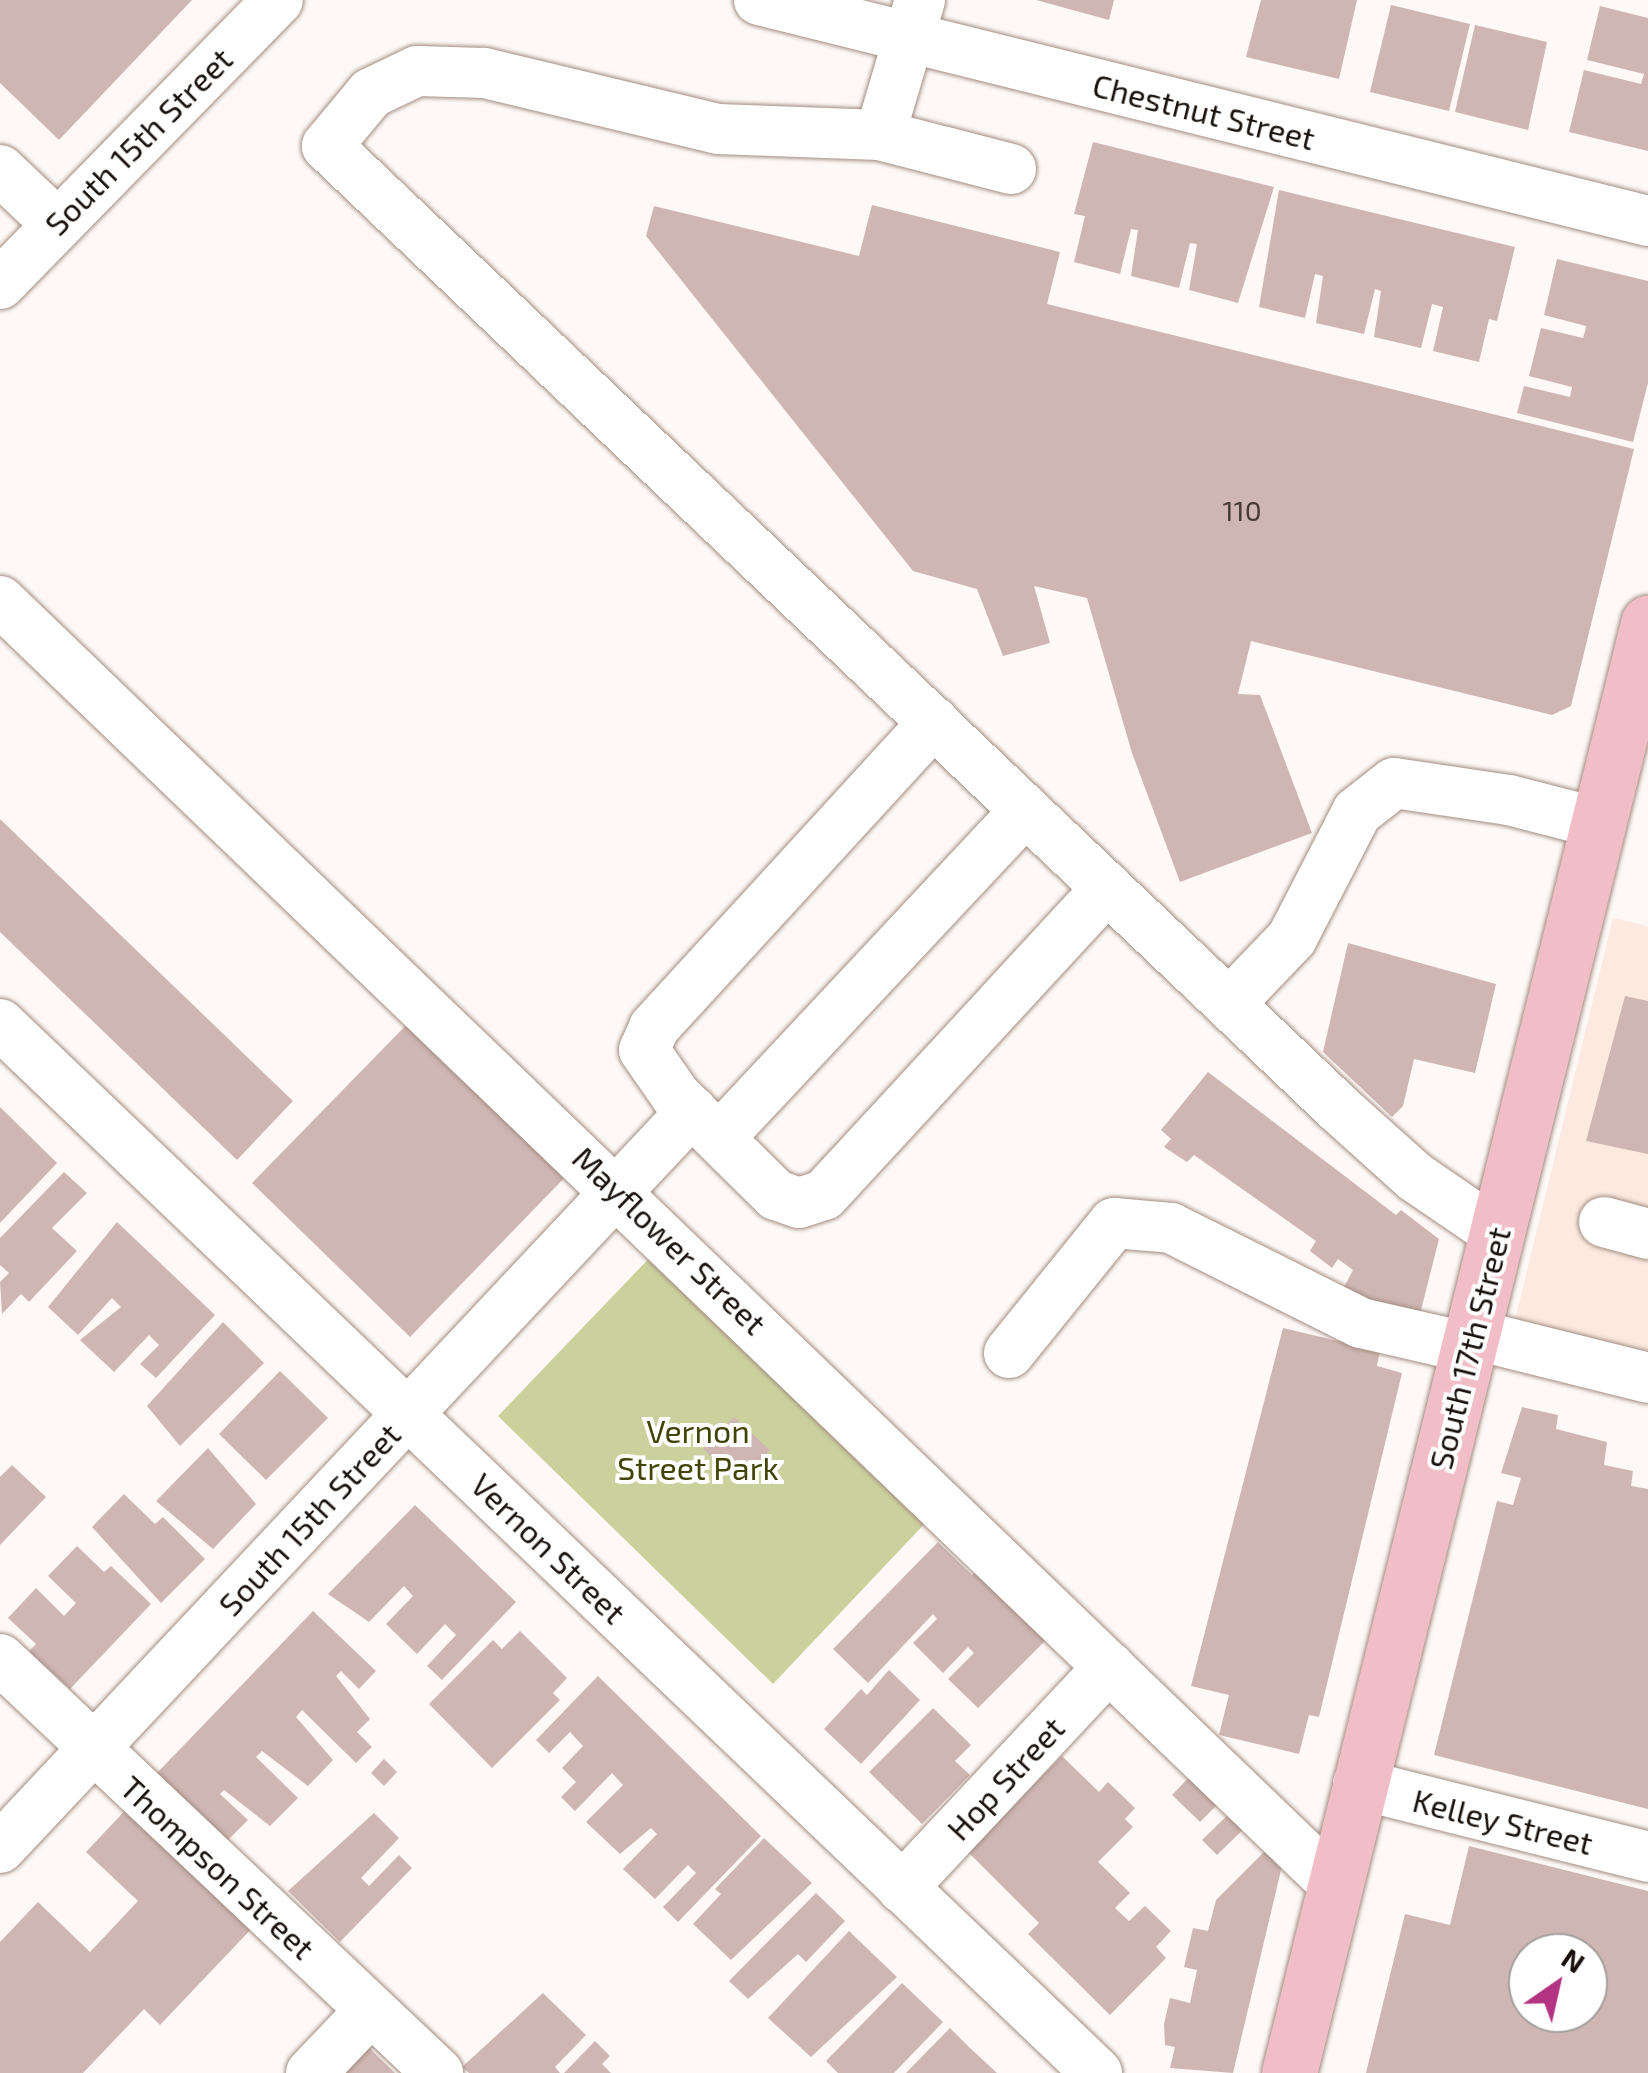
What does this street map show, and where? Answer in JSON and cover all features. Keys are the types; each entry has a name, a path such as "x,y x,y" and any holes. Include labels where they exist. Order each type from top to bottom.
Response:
{"main road":[{"name":"South 17th Street","path":"1289,2073 1648,622"}],"street":[{"name":"South 15th Street","path":"0,284 278,0"},
{"name":"Chestnut Street","path":"760,0 915,19 1648,221"},
{"path":"880,135 915,19"},
{"path":"1011,170 880,135 718,129 484,74 417,70 371,93 327,146 1415,1177 1498,1233"},
{"path":"0,170 56,224"},
{"name":"Mayflower Street","path":"0,601 620,1190 1334,1884"},
{"path":"934,722 654,1028 644,1050 706,1124 776,1195 799,1203 824,1196 1107,888"},
{"path":"1229,1004 1292,938 1357,812 1394,783 1509,800 1598,824"},
{"name":"South 15th Street","path":"0,1848 620,1190 706,1124 1025,810"},
{"name":"Vernon Street","path":"0,1024 1097,2073"},
{"path":"1009,1353 1114,1223 1170,1228 1361,1323 1471,1341 1648,1378"},
{"name":"Thompson Street","path":"0,1659 438,2073"},
{"name":"Hop Street","path":"902,1888 1109,1667"},
{"name":"Kelley Street","path":"1358,1784 1648,1858"},
{"path":"311,2073 371,2010"}],"shaded area":[{"path":"1613,918 1648,926 1648,1351 1515,1320"}],"green space":[{"name":"Vernon Street Park","path":"658,1249 931,1517 773,1684 498,1416"}],"building":[{"path":"0,0 192,0 59,140 0,83"},
{"path":"1036,0 1114,0 1109,20"},
{"path":"1261,0 1357,0 1339,79 1246,57"},
{"path":"1391,5 1470,24 1449,111 1370,92"},
{"path":"1600,6 1648,18 1648,151 1569,132 1584,70 1641,84 1644,74 1587,60"},
{"path":"1475,25 1547,42 1528,130 1455,112"},
{"path":"1093,142 1274,187 1238,303 1189,290 1197,244 1190,243 1179,288 1131,276 1138,230 1131,229 1120,274 1074,262 1085,216 1074,214"},
{"path":"1279,190 1515,247 1497,321 1489,319 1479,362 1433,351 1443,307 1432,304 1421,348 1374,337 1381,291 1375,289 1364,334 1316,323 1323,276 1315,274 1305,318 1259,307"},
{"path":"872,205 1060,252 1047,304 1634,449 1571,706 1552,715 1251,641 1238,694 1260,695 1312,833 1180,882 1132,753 1087,598 1034,586 1050,643 1003,656 977,589 913,571 646,236 654,206 859,256"},
{"path":"1557,259 1648,281 1648,383 1633,442 1517,413 1524,386 1570,397 1572,387 1529,376 1541,328 1583,338 1585,331 1586,326 1544,315"},
{"path":"0,819 293,1101 237,1160 0,932"},
{"path":"1348,943 1496,984 1475,1073 1414,1059 1403,1106 1392,1117 1323,1052"},
{"path":"1625,996 1648,1001 1648,1154 1586,1141"},
{"path":"416,1015 573,1169 410,1337 252,1183"},
{"path":"1208,1072 1396,1215 1401,1210 1439,1239 1417,1326 1342,1291 1353,1270 1338,1259 1332,1268 1310,1251 1316,1241 1194,1155 1187,1162 1164,1147 1171,1139 1161,1130"},
{"path":"0,1107 57,1163 0,1223"},
{"path":"64,1172 87,1193 52,1228 77,1251 29,1302 21,1294 2,1314 0,1282 9,1273 0,1265 0,1238"},
{"path":"117,1222 215,1315 156,1378 140,1364 159,1345 149,1335 114,1372 80,1340 121,1307 112,1298 78,1335 48,1307"},
{"path":"223,1322 264,1363 180,1446 147,1406"},
{"path":"1283,1328 1380,1351 1377,1366 1402,1373 1319,1717 1309,1715 1299,1754 1219,1735 1229,1695 1191,1686"},
{"path":"280,1371 328,1418 266,1480 219,1434"},
{"path":"1522,1407 1558,1415 1556,1429 1607,1442 1604,1465 1633,1471 1631,1486 1648,1489 1648,1809 1434,1755 1497,1501 1513,1505 1521,1478 1501,1473"},
{"path":"734,1417 770,1450 739,1483 703,1449"},
{"path":"208,1448 256,1504 213,1549 156,1501"},
{"path":"12,1465 46,1497 0,1545 0,1477"},
{"path":"124,1494 155,1524 163,1517 205,1559 161,1603 92,1527"},
{"path":"415,1505 516,1602 442,1680 427,1666 456,1635 445,1624 417,1654 386,1624 413,1596 404,1586 369,1622 328,1594"},
{"path":"938,1542 972,1575 980,1567 1050,1636 978,1708 948,1679 974,1653 968,1647 943,1673 913,1643 937,1619 933,1614 868,1683 833,1649"},
{"path":"77,1546 104,1572 111,1566 151,1604 70,1689 29,1651 36,1644 8,1618 36,1588 64,1616 76,1603 48,1576"},
{"path":"313,1611 376,1671 359,1689 341,1671 336,1676 370,1719 357,1732 372,1747 356,1763 302,1710 296,1717 333,1760 308,1786 262,1751 256,1757 298,1798 270,1826 224,1790 220,1794 248,1820 227,1841 157,1773"},
{"path":"520,1631 567,1678 553,1693 560,1700 492,1768 429,1704 493,1640 502,1649"},
{"path":"889,1670 920,1700 861,1764 824,1729 861,1689 867,1695"},
{"path":"598,1676 761,1836 678,1922 663,1907 696,1873 688,1865 655,1899 623,1869 657,1834 651,1828 620,1854 586,1822 623,1785 612,1773 575,1811 561,1797 576,1782 562,1768 583,1746 570,1732 549,1753 536,1740"},
{"path":"933,1708 971,1745 955,1761 970,1775 922,1824 869,1772"},
{"path":"1062,1756 1099,1792 1108,1782 1135,1808 1125,1819 1133,1827 1098,1862 1130,1893 1115,1908 1129,1921 1145,1906 1171,1931 1156,1947 1166,1958 1110,2015 1028,1934 1039,1923 968,1852"},
{"path":"384,1759 397,1772 384,1786 371,1773"},
{"path":"1197,1769 1226,1796 1200,1822 1172,1795"},
{"path":"133,1802 258,1922 160,2025 144,2009 83,2073 0,2073 0,1942 38,1902 90,1952 138,1901 86,1852"},
{"path":"1237,1806 1251,1822 1217,1855 1202,1840"},
{"path":"374,1813 399,1838 361,1878 369,1886 399,1855 412,1868 340,1942 288,1891"},
{"path":"764,1838 812,1883 731,1960 693,1924 721,1894 715,1889"},
{"path":"1274,1842 1285,1853 1233,2073 1170,2068 1175,2047 1165,2045 1164,2024 1170,1998 1190,2003 1197,1970 1184,1967 1193,1928 1208,1931 1216,1900"},
{"path":"1469,1846 1648,1891 1648,2073 1366,2073 1405,1914 1450,1925"},
{"path":"816,1893 845,1921 806,1962 798,1954 748,1999 729,1981"},
{"path":"849,1931 897,1977 811,2057 768,2018"},
{"path":"902,1983 943,2022 894,2073 838,2073 826,2061"},
{"path":"543,1993 586,2035 555,2067 560,2073 469,2073 462,2067"},
{"path":"950,2028 969,2047 997,2073 906,2073"},
{"path":"595,2041 610,2056 602,2064 611,2073 564,2073"},
{"path":"365,2044 395,2073 337,2073"}]}
